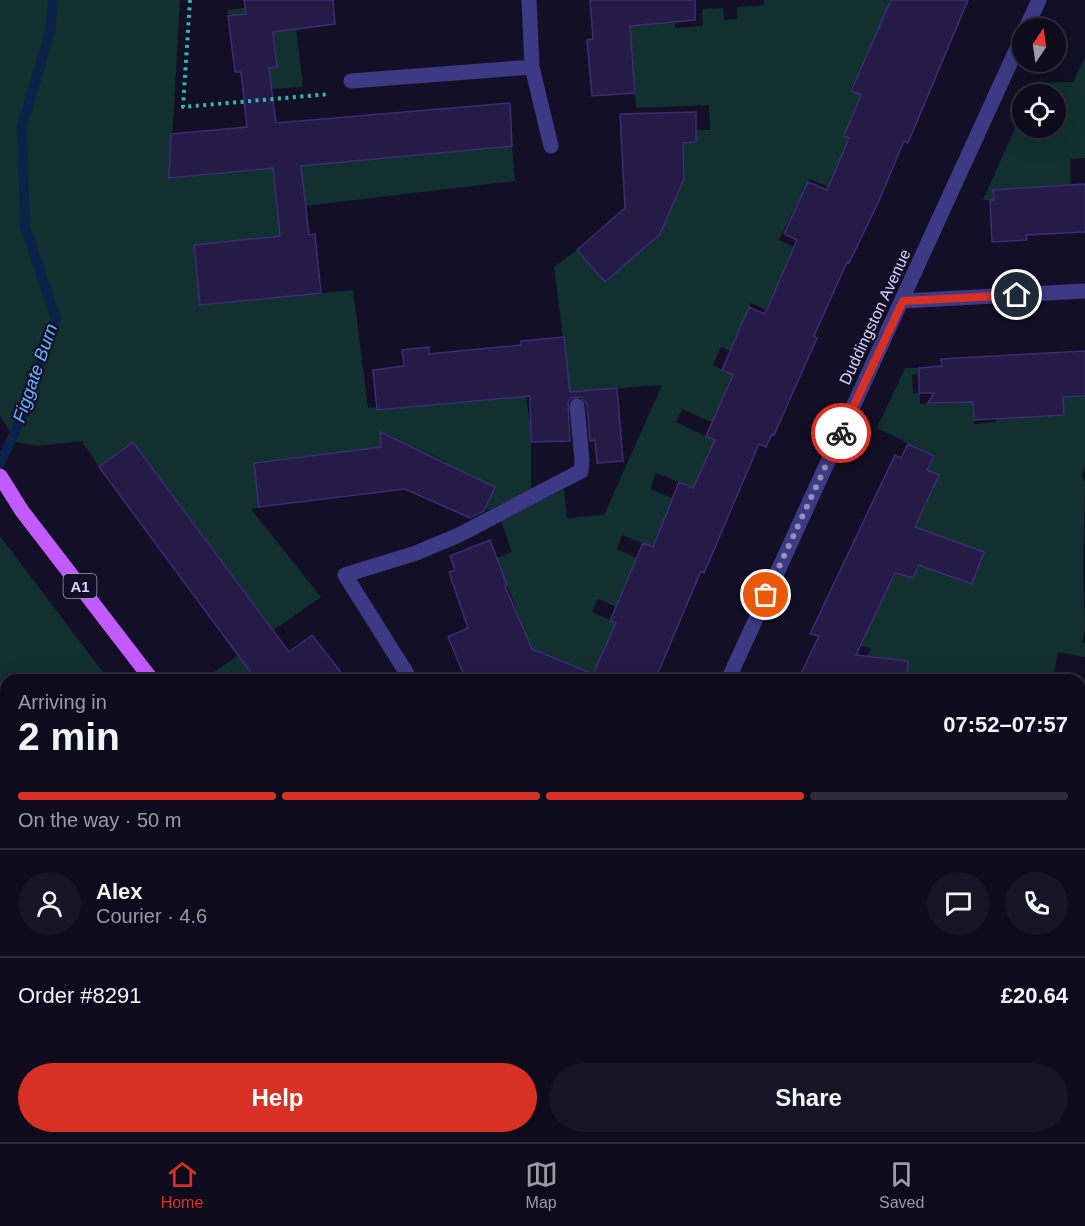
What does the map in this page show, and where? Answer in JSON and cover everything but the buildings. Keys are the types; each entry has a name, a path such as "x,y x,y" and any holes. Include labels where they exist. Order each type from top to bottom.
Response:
{"main road":[{"name":"A1","path":"0,476 147,674"}],"street":[{"path":"529,0 532,67 551,146"},
{"path":"1031,18 1039,0"},
{"name":"Duddingston Avenue","path":"731,674 1012,59"},
{"path":"351,81 532,67"},
{"path":"903,301 1085,291"},
{"path":"407,674 345,575 416,553 459,535 581,471 577,406"}],"path":[{"path":"190,0 183,106 351,92 351,81"}],"green space":[{"path":"0,0 180,0 170,178 512,146 515,181 305,206 280,236 194,245 200,305 353,290 368,408 526,396 531,431 531,489 490,510 486,508 495,488 443,469 447,462 407,444 390,482 251,509 321,597 238,655 252,674 211,674 237,656 234,650 269,624 134,442 99,467 82,441 37,446 16,442 0,415"},
{"path":"308,0 293,2 303,87 272,89 269,68 277,67 271,11 228,16 227,10 244,8 245,4"},
{"path":"673,0 675,28 703,26 702,9 723,8 724,20 737,19 737,7 764,5 764,0 891,0 871,75 859,71 850,91 867,98 844,136 849,138 828,187 810,179 808,182 779,240 794,247 766,310 751,303 735,339 760,364 721,347 713,365 733,375 728,430 682,409 676,422 715,441 693,488 656,473 650,489 726,521 668,509 653,547 622,535 617,549 637,558 632,569 635,615 598,599 592,612 616,623 593,674 552,657 546,672 521,674 528,640 497,558 512,552 501,521 564,489 567,518 604,515 662,385 570,392 554,267 577,250 605,282 648,245 620,213 634,197 669,214 675,199 664,144 696,142 696,130 710,130 709,105 636,108 631,37 622,26"},
{"path":"1085,57 1085,158 1070,159 1071,188 994,190 994,200 983,200 1012,135 1012,138 1066,138 1066,84 1036,83 1073,82"},
{"path":"905,368 919,368 919,374 912,375 913,393 920,393 920,404 973,401 974,424 996,422 995,401 1044,416 1064,415 1063,397 1085,396 1085,465 1082,476 1085,483 1083,569 1085,630 1082,642 1085,643 1085,657 1058,652 1054,674 859,674 871,648 861,646 939,476 924,468 928,468 934,456 877,428"},
{"path":"0,536 104,674 0,674"}],"waterway":[{"name":"Figgate Burn","path":"0,463 18,425 56,319 25,226 22,126 50,32 53,0"}],"way so far":[{"path":"766,595 841,433"}],"route":[{"path":"841,433 903,301 1017,295"}]}
